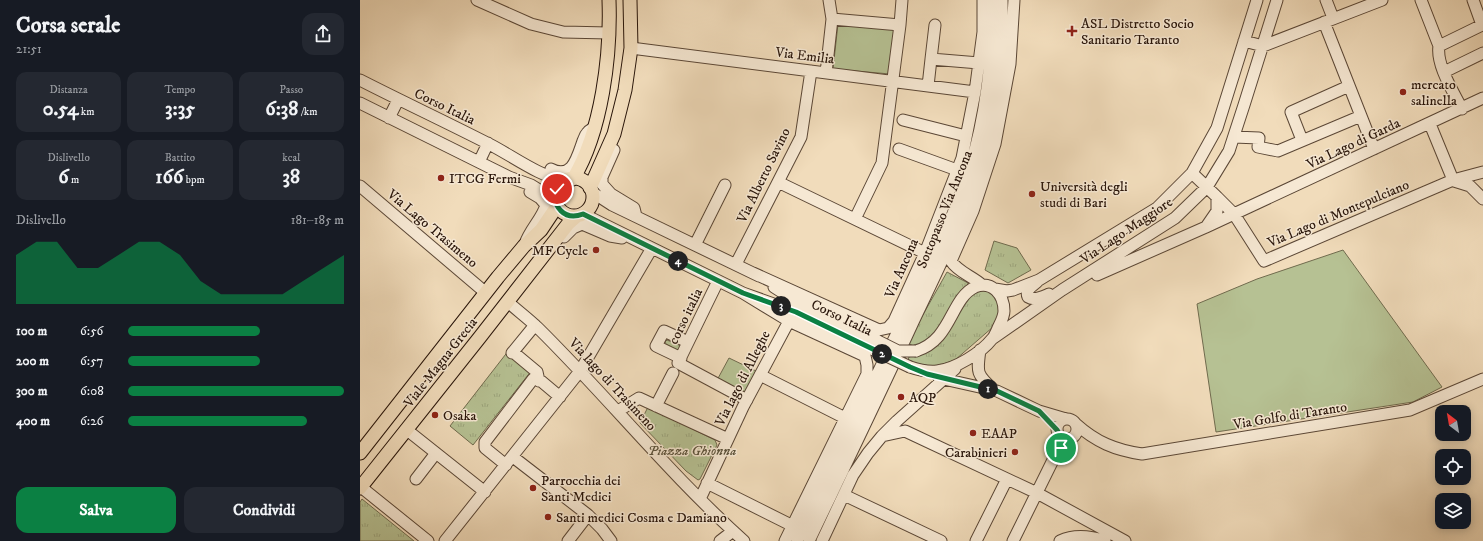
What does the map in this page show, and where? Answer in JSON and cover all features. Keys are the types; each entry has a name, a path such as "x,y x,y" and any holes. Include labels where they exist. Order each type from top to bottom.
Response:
{"main road":[{"path":"569,177 586,183 591,190 593,198 591,204 588,210 580,218 569,216 552,204 557,189 569,177 581,165 595,127 604,88 609,33 609,0"},
{"path":"591,190 614,134 625,90 631,48 630,0"},
{"name":"Viale Magna Grecia","path":"360,453 524,246 541,230 552,204"},
{"name":"Viale Magna Grecia","path":"360,487 407,430 568,224 580,218"}],"street":[{"path":"826,73 832,19 829,0"},
{"path":"855,219 882,163 902,0"},
{"name":"Via Ancona","path":"753,273 879,330 888,328 894,321 925,253 962,158 976,92 983,32 983,0"},
{"name":"Sottopasso Via Ancona","path":"980,146 993,23 992,0"},
{"name":"Sottopasso Via Ancona","path":"885,372 957,204 969,170 980,146 997,91 1002,24 1002,0"},
{"path":"995,289 982,285 974,278 955,267 951,261 973,211 995,144 1010,64 1014,0"},
{"name":"Via Lago Maggiore","path":"995,289 1007,291 1013,290 1039,280 1157,208 1192,173 1217,128 1256,0"},
{"name":"Via Lago Maggiore","path":"992,339 1062,290 1175,218 1206,186 1229,151 1263,46 1276,0"},
{"path":"1326,0 1329,20 1349,86 1374,149"},
{"path":"1244,40 1263,46 1329,20 1366,3 1382,0"},
{"path":"1421,0 1439,46 1438,53 1444,72 1462,109"},
{"path":"1439,46 1482,25 1473,0"},
{"path":"481,1 531,24 563,32 609,33"},
{"path":"832,19 900,25"},
{"path":"928,86 935,25"},
{"path":"931,59 979,60 990,46"},
{"name":"Via Emilia","path":"631,48 976,92"},
{"path":"1444,72 1483,53"},
{"path":"1239,57 1258,60"},
{"name":"Via Alberto Savino","path":"736,264 801,137 811,71"},
{"name":"Corso Italia","path":"360,80 488,143 544,175 554,179 569,177"},
{"path":"1302,140 1291,112 1349,86"},
{"name":"Via Lago di Garda","path":"1062,290 1206,227 1483,98"},
{"path":"389,118 398,100"},
{"path":"361,107 389,118 509,177 531,185 552,204"},
{"path":"1234,136 1260,138 1258,147 1278,151 1361,116"},
{"path":"903,120 966,136"},
{"path":"969,122 980,146 997,133"},
{"path":"1430,124 1453,180 1470,186 1483,199"},
{"path":"614,134 617,143 602,177 602,184 611,194 634,208 636,217"},
{"path":"479,162 488,143"},
{"path":"899,149 957,170"},
{"name":"Via Lago di Montepulciano","path":"1234,214 1264,261 1453,180 1483,172"},
{"path":"1192,173 1234,214"},
{"path":"778,182 925,253"},
{"path":"695,245 725,185"},
{"name":"Via Lago Trasimeno","path":"360,186 486,293"},
{"name":"Corso Italia","path":"591,190 612,205 753,273 789,298 876,345 910,367 924,371 936,372 948,369 966,360 992,339 1002,321 1004,312 1000,295 995,289"},
{"path":"1206,227 1217,211 1217,197"},
{"name":"Corso Italia","path":"580,218 628,236 743,293 796,312 876,345 898,351 916,351 925,348 934,342 968,292 982,285"},
{"path":"1112,236 1122,253"},
{"path":"445,541 580,371 652,248"},
{"path":"1039,280 1028,290 1027,294 1031,299 1036,299 1062,290"},
{"name":"corso italia","path":"656,406 718,281"},
{"path":"743,293 789,321 865,356 867,365 867,374 785,541"},
{"name":"Via lago di Trasimeno","path":"508,302 534,325 580,371 700,499 744,541"},
{"name":"Via lago di Alleghe","path":"707,483 760,375 789,321 796,312"},
{"path":"534,325 513,352 537,372 539,381"},
{"path":"688,342 664,331 656,346 677,365 747,400"},
{"path":"980,350 978,371 982,379 997,391"},
{"path":"822,541 853,475 868,453 882,436 943,379 966,360"},
{"path":"910,367 943,379 997,391 1039,411 1065,435"},
{"path":"797,541 885,372"},
{"path":"809,541 885,372"},
{"path":"760,375 845,418"},
{"path":"560,397 539,381 533,379 485,442 485,448 510,461 588,515 602,529 611,541"},
{"name":"Via Golfo di Taranto","path":"1039,411 1071,421 1098,440 1120,450 1142,454 1410,410 1483,379"},
{"path":"924,397 943,388 965,384"},
{"path":"618,411 639,398 728,439"},
{"path":"1013,541 1065,435 1077,430 1071,421 1058,424 1065,435"},
{"path":"407,430 485,492"},
{"path":"882,436 904,431 1037,493 1125,541"},
{"name":"Via Golfo di Taranto","path":"1065,435 1098,440"},
{"path":"416,479 436,453"},
{"path":"976,541 1008,479"},
{"path":"700,499 707,483 794,524"},
{"path":"360,487 428,541"},
{"path":"844,495 941,541"},
{"path":"794,524 810,514"},
{"path":"568,541 588,515"},
{"path":"1086,536 1090,522"},
{"path":"720,541 733,531"},
{"path":"1062,540 1078,536 1086,536 1105,541"}],"green space":[{"path":"838,24 895,28 890,74 833,69"},
{"path":"994,241 1017,248 1031,270 1008,283 985,270"},
{"path":"1343,250 1442,387 1413,402 1216,432 1197,304 1257,279"},
{"path":"947,272 968,283 968,285 931,340 914,346 907,343"},
{"path":"978,289 989,290 999,302 999,315 993,327 955,360 934,367 910,362 908,360 909,357 916,355 967,298"},
{"path":"667,340 681,346 680,351 666,344 665,342"},
{"path":"509,350 532,370 473,445 450,426"},
{"path":"729,358 756,371 744,396 716,382"},
{"name":"Piazza Ghionna","path":"648,407 715,440 717,445 700,479 698,480 686,471 640,423"},
{"path":"362,499 414,541 360,541 360,502"}],"place":[{"name":"ASL Distretto Socio Sanitario Taranto","path":"1072,31"},
{"name":"mercato salinella","path":"1403,92"},
{"name":"ITCG Fermi","path":"441,178"},
{"name":"Università degli studi di Bari","path":"1032,194"},
{"name":"MF Cycle","path":"596,250"},
{"name":"AQP","path":"901,397"},
{"name":"Osaka","path":"435,415"},
{"name":"EAAP","path":"973,433"},
{"name":"Carabinieri","path":"1015,452"},
{"name":"Parrocchia dei Santi Medici","path":"533,488"},
{"name":"Santi medici Cosma e Damiano","path":"548,517"}],"route":[{"path":"557,189 555,200 557,206 562,212 569,216 583,214 743,293 796,312 910,367 943,379 997,391 1039,411 1057,430 1061,437 1067,439 1070,438 1061,448"}]}
